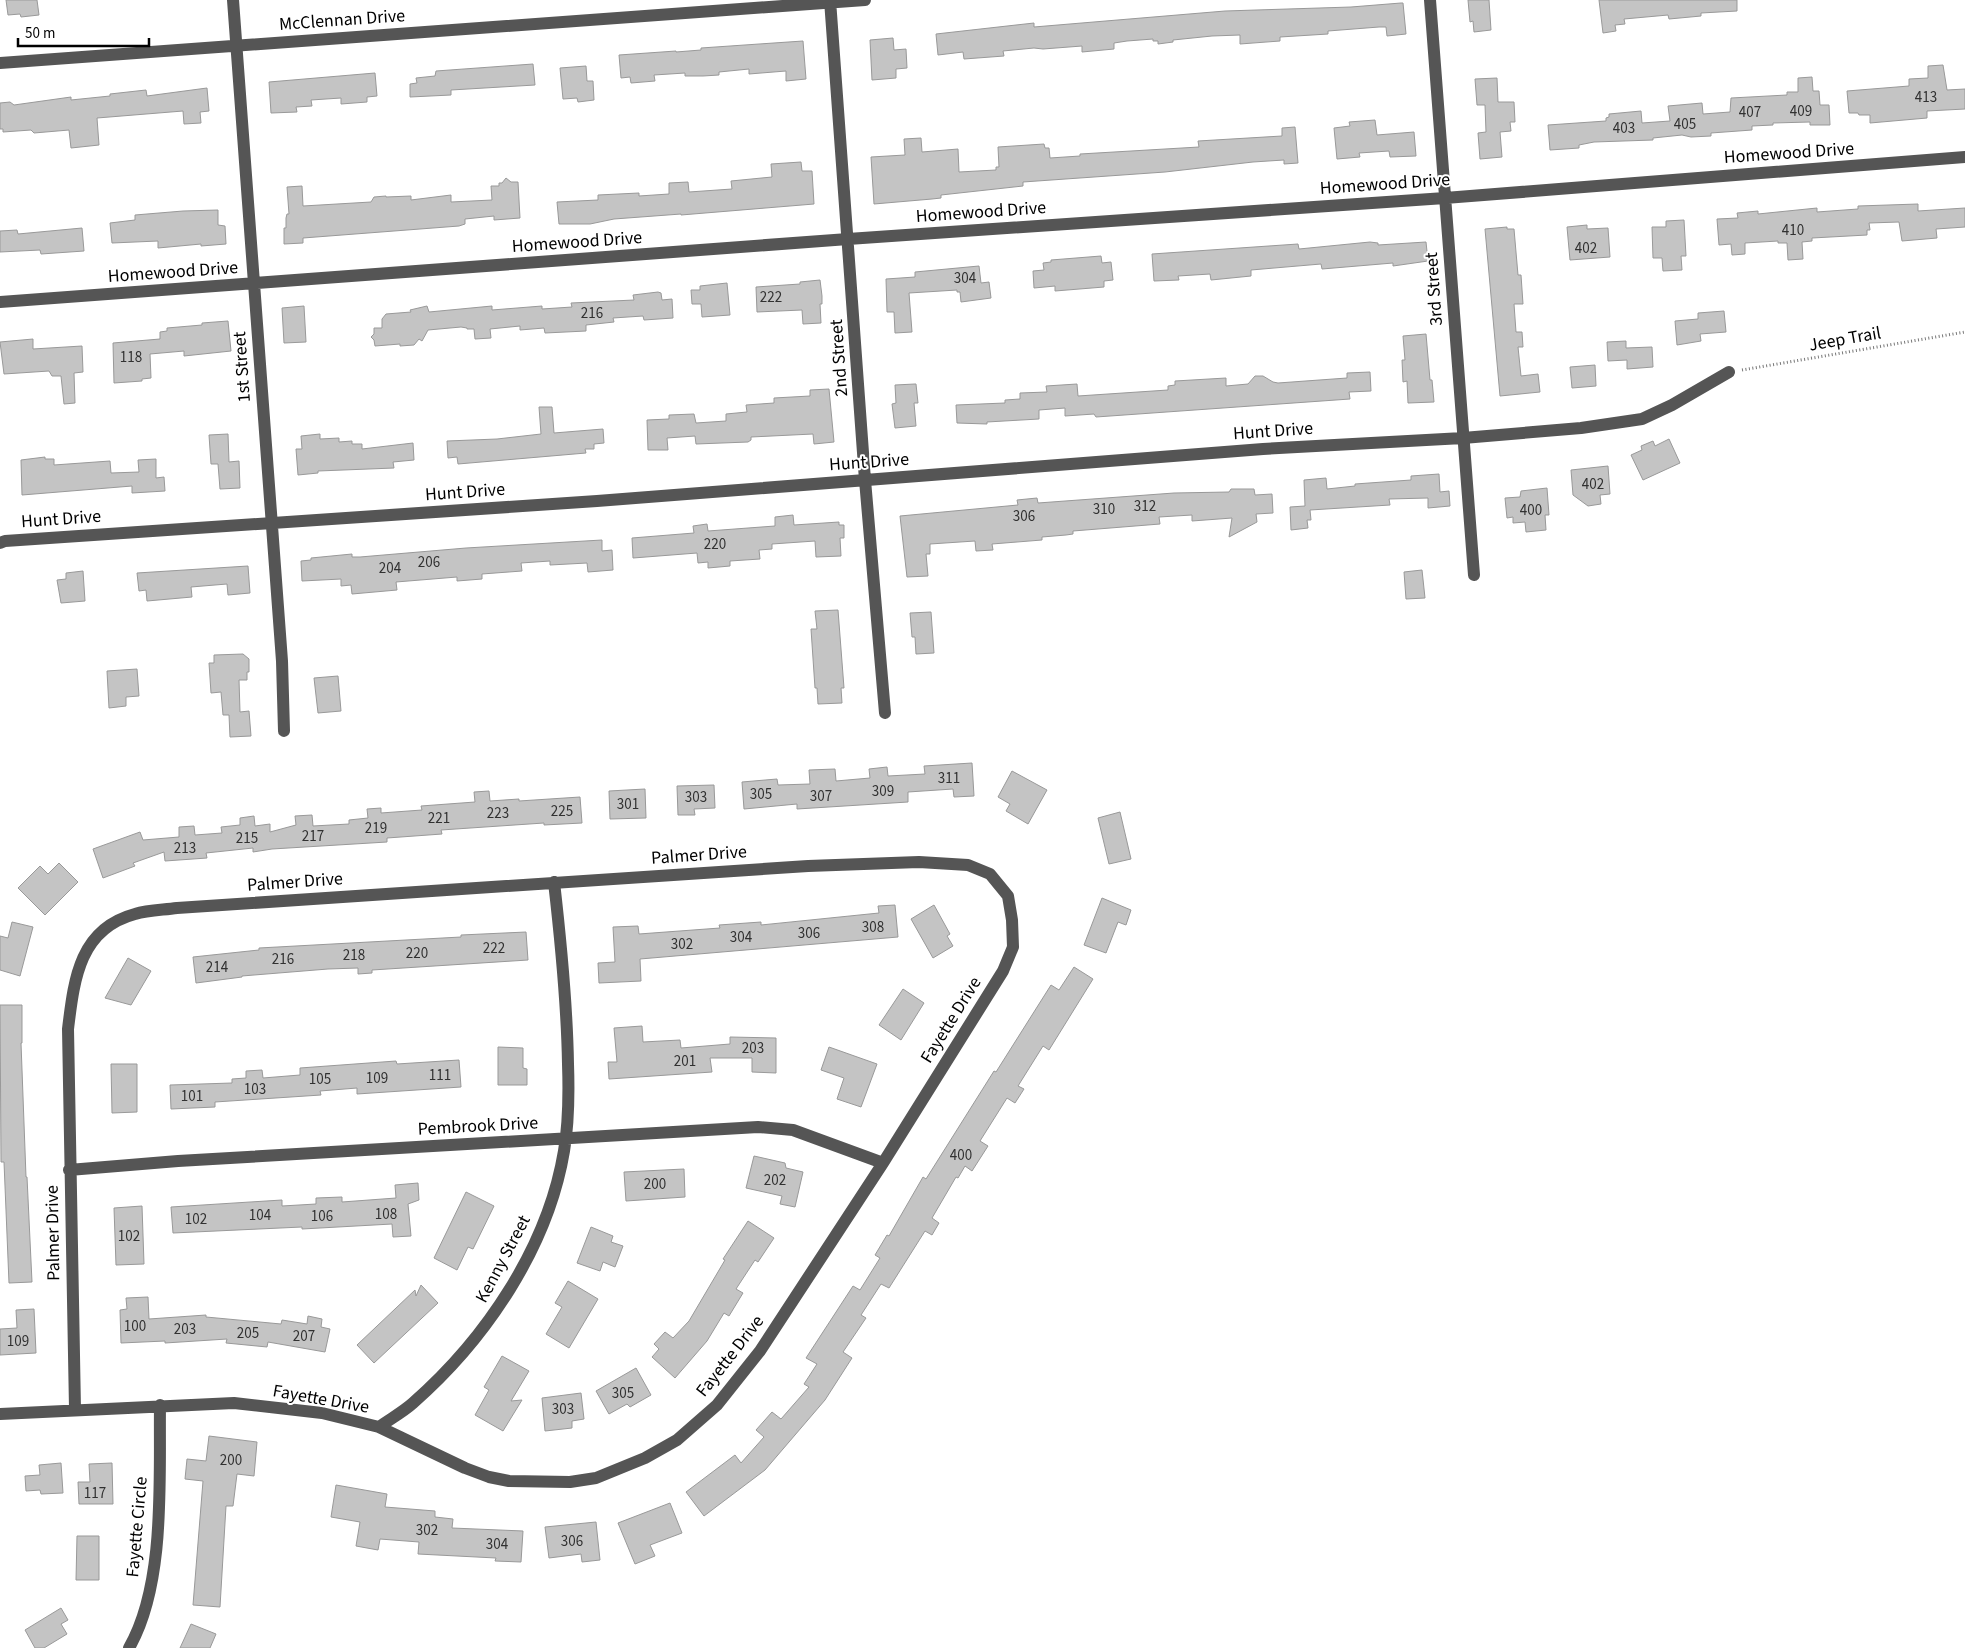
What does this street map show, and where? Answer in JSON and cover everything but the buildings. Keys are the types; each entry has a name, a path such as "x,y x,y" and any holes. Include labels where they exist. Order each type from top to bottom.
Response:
{"street":[{"name":"1st Street","path":"233,0 282,661 284,732"},
{"name":"McClennan Drive","path":"0,63 830,1 865,0"},
{"name":"3rd Street","path":"1430,0 1462,438 1474,575"},
{"name":"2nd Street","path":"830,1 865,480 885,713"},
{"name":"Homewood Drive","path":"0,302 848,239 1445,198 1965,157"},
{"name":"Hunt Drive","path":"0,542 597,501 1263,449 1462,438 1581,428 1642,419 1672,405 1729,372"},
{"name":"Palmer Drive","path":"75,1409 68,1029 73,989 83,955 92,940 113,922 135,914 177,908 808,866 919,862 968,865 981,870"},
{"name":"Fayette Drive","path":"0,1414 234,1403 322,1413 379,1427 465,1468 489,1477 509,1481 570,1482 596,1478 645,1458 677,1440 717,1404 760,1351 883,1163 1003,971 1013,947 1012,920 1008,896 990,874 981,870"},
{"name":"Kenny Street","path":"379,1427 412,1404 452,1366 490,1320 534,1245 553,1197 564,1152 569,1101 568,1022 554,882"},
{"name":"Pembrook Drive","path":"70,1170 178,1161 758,1127 793,1130 883,1163"},
{"name":"Fayette Circle","path":"129,1648 145,1609 153,1574 159,1517 160,1405"}],"path":[{"name":"Jeep Trail","path":"1729,372 1965,332"}]}
